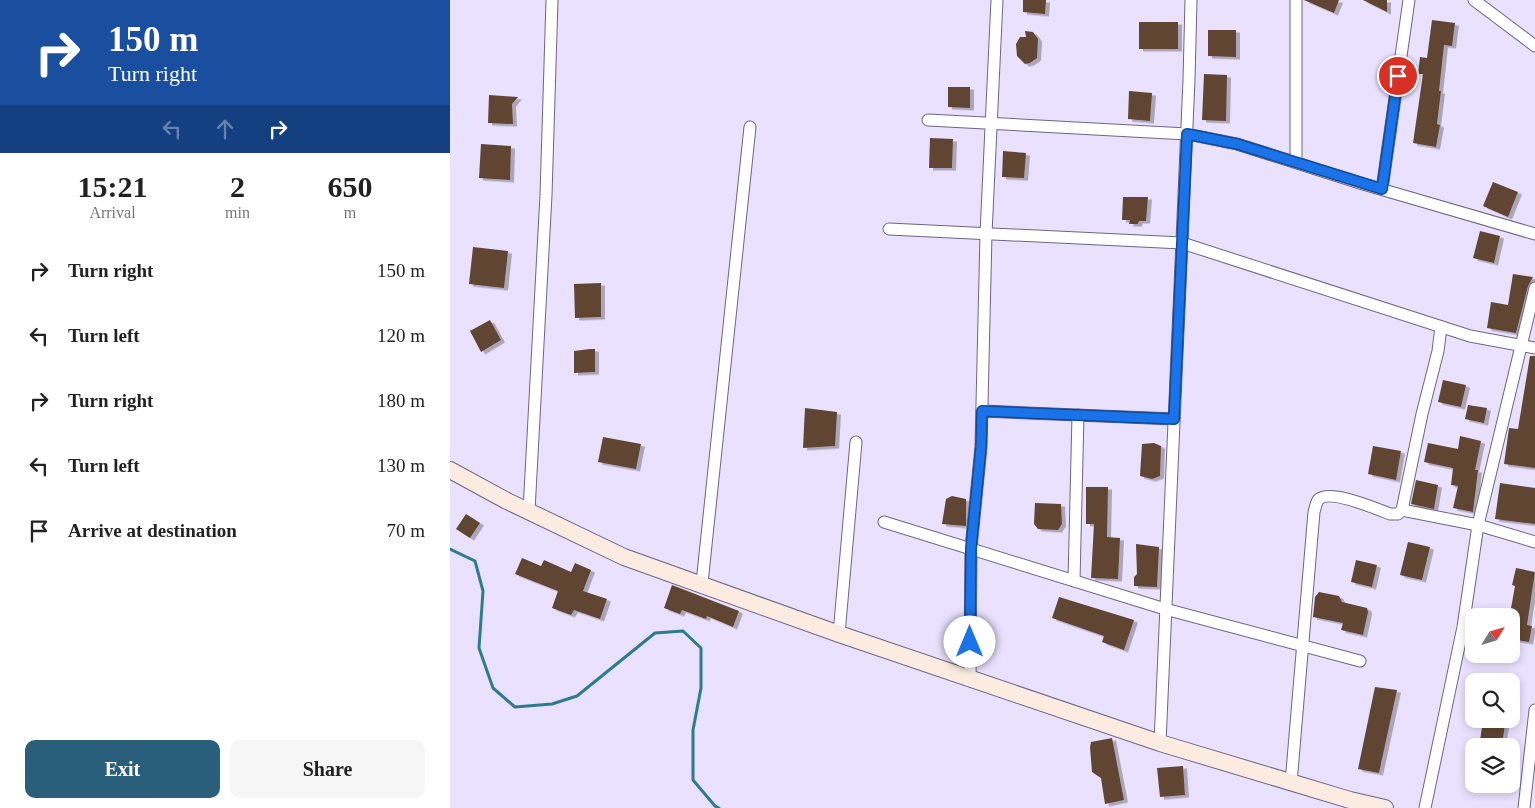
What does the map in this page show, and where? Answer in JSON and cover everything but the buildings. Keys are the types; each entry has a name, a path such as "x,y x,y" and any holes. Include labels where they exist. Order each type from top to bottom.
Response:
{"street":[{"path":"528,511 546,195 552,0"},
{"path":"970,679 971,548 981,447 986,234 997,0"},
{"path":"1160,744 1187,134 1191,0"},
{"path":"1296,0 1296,162"},
{"path":"1382,189 1409,0"},
{"path":"1474,0 1535,46"},
{"path":"928,120 1187,134 1237,144 1535,234"},
{"path":"702,583 750,127"},
{"path":"889,229 1182,243 1470,336 1535,348"},
{"path":"1426,808 1463,627 1478,525 1535,288"},
{"path":"1291,783 1301,645 1314,512 1318,501 1324,496 1335,496 1390,514 1398,514 1402,510 1422,414 1438,351 1441,327"},
{"path":"982,411 1174,419"},
{"path":"1074,581 1078,415"},
{"path":"839,634 856,442"},
{"path":"450,470 528,511 624,557 702,583 839,634 1160,744 1291,783 1385,808"},
{"path":"1402,510 1478,525 1535,542"},
{"path":"884,522 1165,609 1360,661"},
{"path":"1524,808 1535,710"}],"waterway":[{"path":"450,549 475,561 483,591 479,648 493,688 515,707 552,704 577,696 655,633 683,631 701,648 701,688 693,730 693,780 715,806 719,808"}],"route":[{"path":"970,642 971,548 981,447 982,411 1174,419 1187,134 1237,144 1382,189 1398,76"}]}
